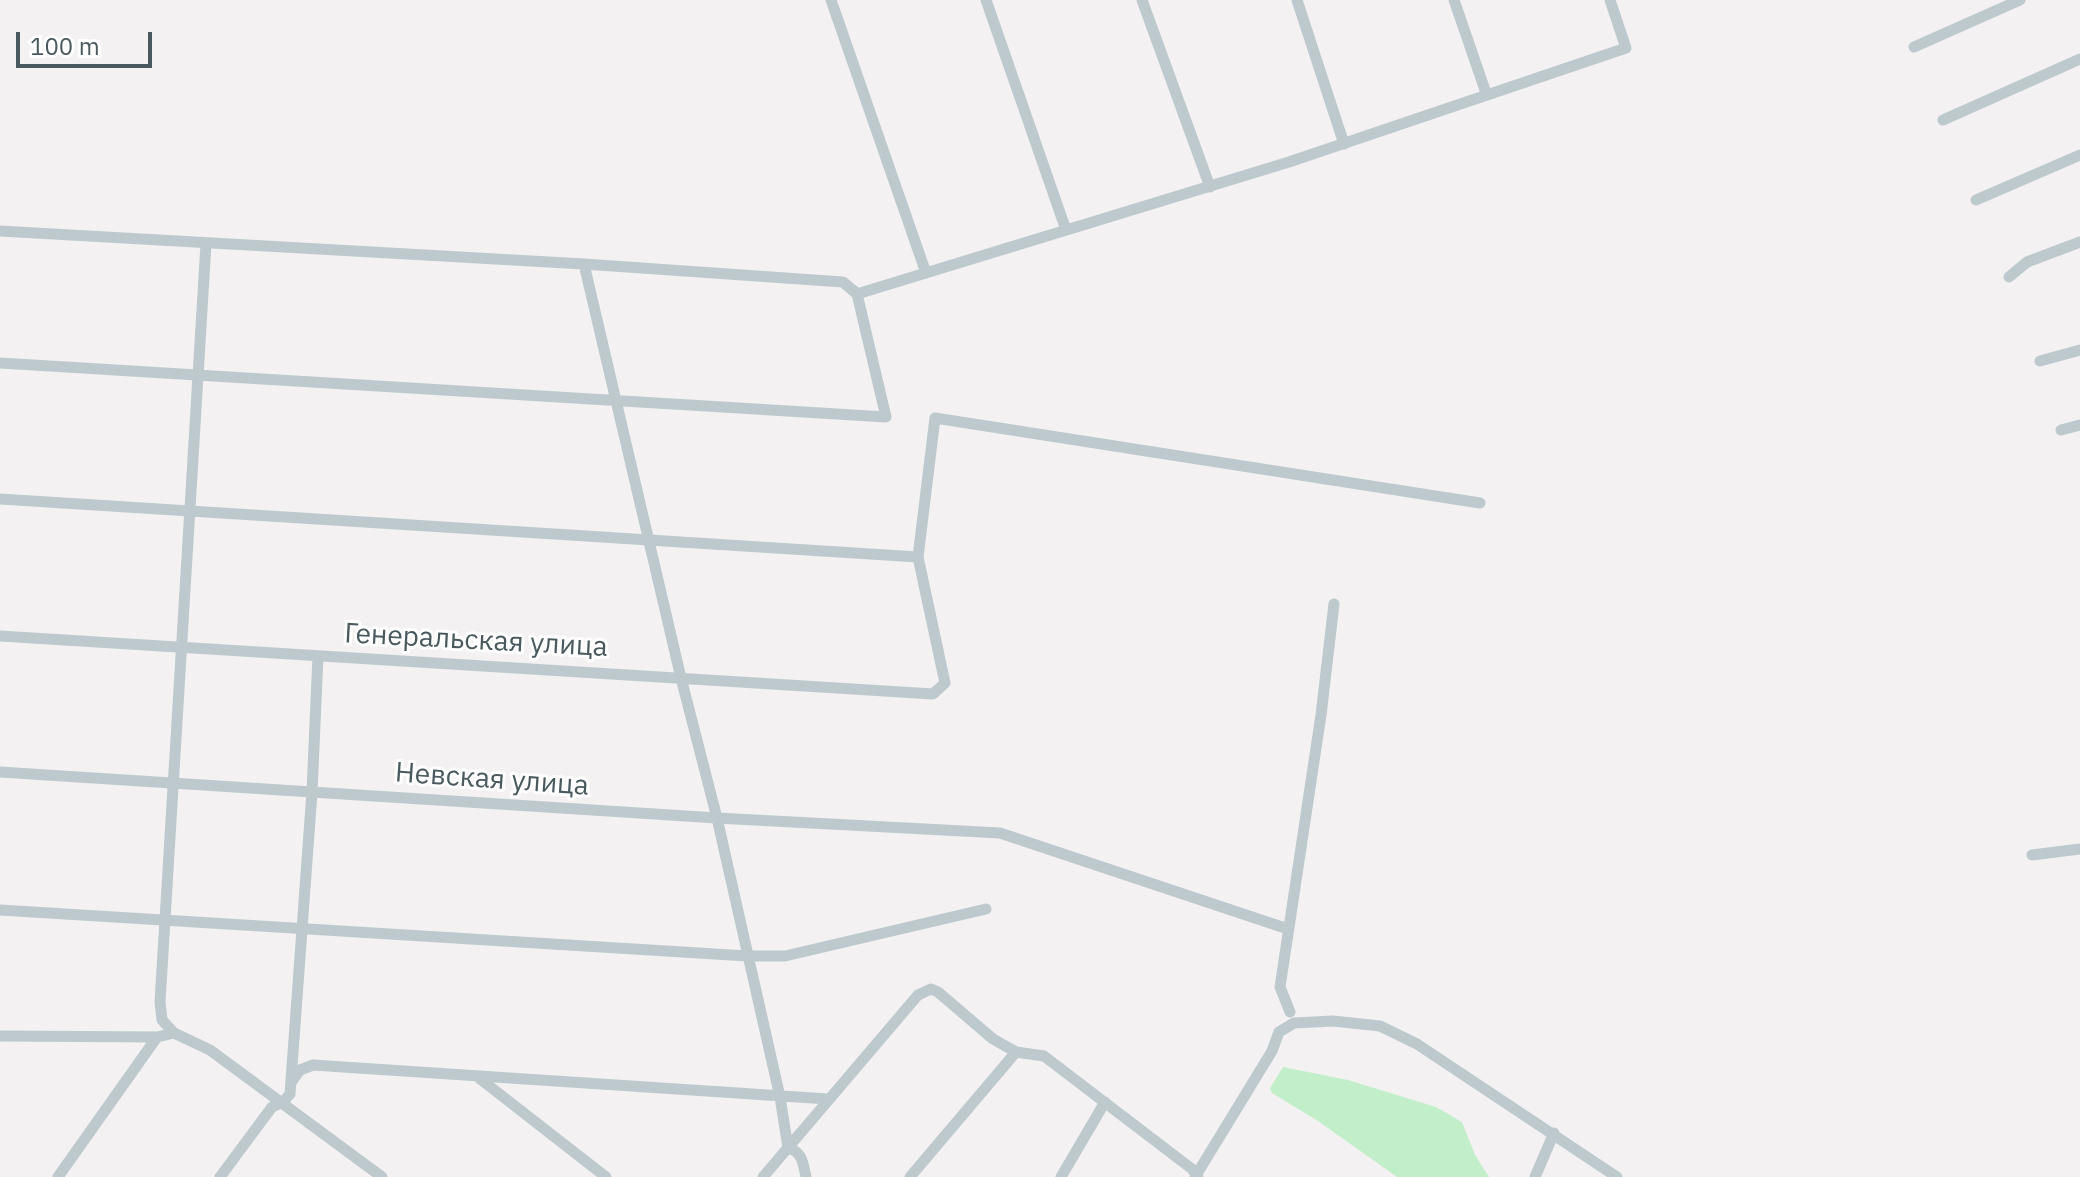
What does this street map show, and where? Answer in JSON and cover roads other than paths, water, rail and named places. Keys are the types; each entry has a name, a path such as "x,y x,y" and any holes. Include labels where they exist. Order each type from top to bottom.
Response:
{"street":[{"path":"831,0 926,273"},
{"path":"986,0 1066,230"},
{"path":"1142,0 1210,187"},
{"path":"1297,0 1344,144"},
{"path":"1454,0 1486,93"},
{"path":"857,294 1210,187 1626,48 1610,0"},
{"path":"1914,47 2020,0"},
{"path":"1943,120 2080,59"},
{"path":"1976,200 2080,155"},
{"path":"0,231 843,282 857,294 886,417 0,363"},
{"path":"2009,277 2027,262 2080,242"},
{"path":"206,244 160,1002 162,1020 174,1033 210,1050 283,1102 381,1177"},
{"path":"584,264 717,818 780,1097 788,1148"},
{"path":"2040,361 2080,350"},
{"path":"0,499 918,557 935,418 1480,503"},
{"path":"2061,430 2080,425"},
{"name":"Генеральская улица","path":"0,636 933,694 945,683 918,557"},
{"path":"1290,1012 1280,987 1321,715 1334,604"},
{"path":"220,1177 272,1107 290,1094 312,792 318,656"},
{"name":"Невская улица","path":"0,772 1000,833 1288,929"},
{"path":"2032,855 2080,849"},
{"path":"0,910 785,956 986,909"},
{"path":"763,1177 923,991 931,989 993,1039 1016,1052 1044,1056 1192,1169 1196,1177"},
{"path":"1196,1177 1272,1051 1279,1032 1294,1023 1333,1021 1380,1026 1417,1044 1617,1177"},
{"path":"0,1036 157,1037 174,1033"},
{"path":"58,1177 157,1037"},
{"path":"910,1177 1016,1052"},
{"path":"291,1082 300,1070 313,1065 828,1099"},
{"path":"478,1078 606,1177"},
{"path":"1061,1177 1105,1102"},
{"path":"1535,1177 1554,1133"},
{"path":"788,1148 796,1150 802,1158 806,1177"}]}
